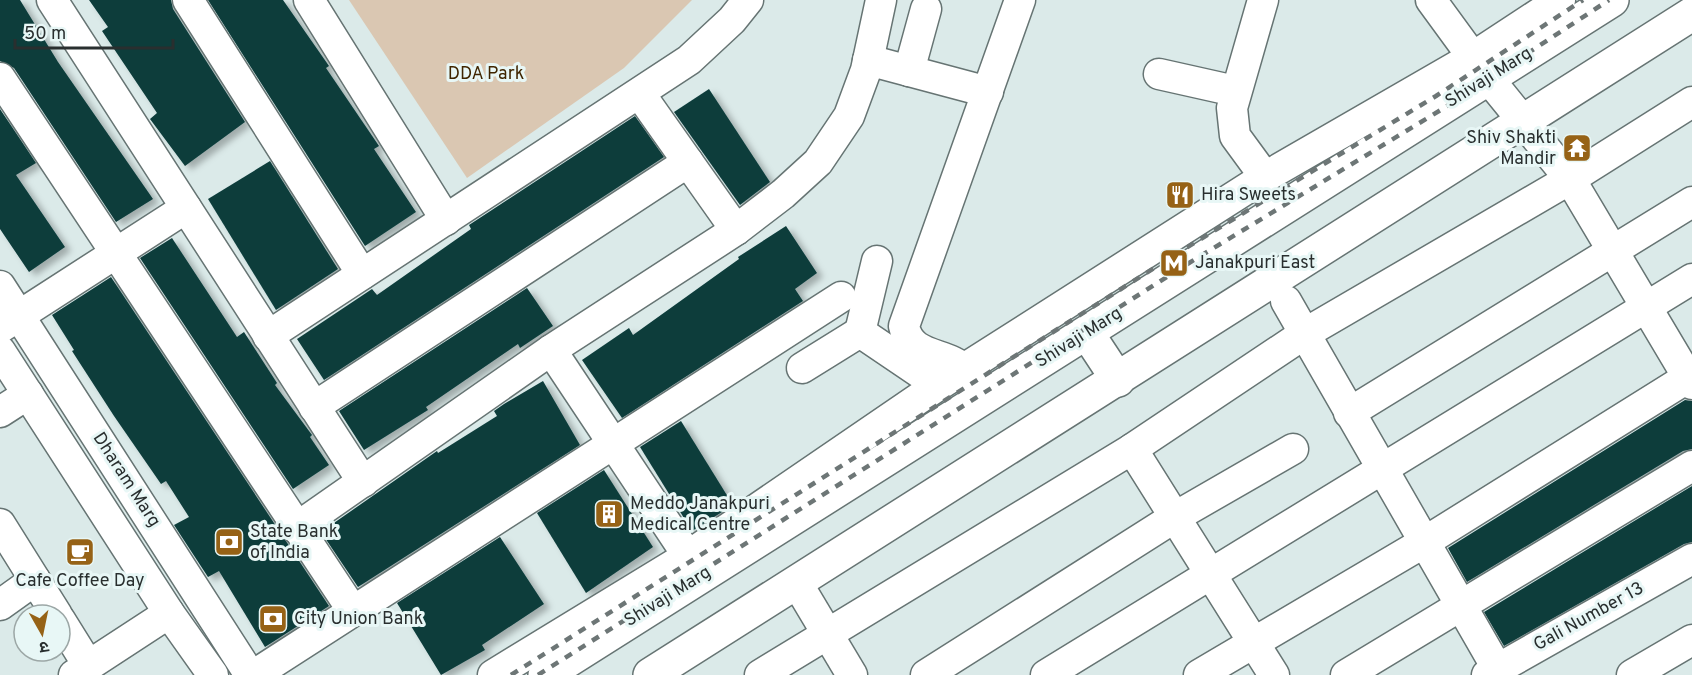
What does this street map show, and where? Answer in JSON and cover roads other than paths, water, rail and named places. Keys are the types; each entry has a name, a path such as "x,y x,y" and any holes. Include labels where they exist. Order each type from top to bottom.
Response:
{"main road":[{"name":"Shivaji Marg","path":"545,675 694,566 984,397 1087,333 1300,197 1480,68 1612,0"},
{"path":"650,675 1692,14"},
{"path":"1087,333 1118,380"}],"street":[{"path":"52,0 363,482"},
{"path":"188,0 362,274"},
{"path":"309,0 446,220"},
{"path":"268,336 689,60 732,20 748,0"},
{"path":"296,528 551,350 736,230 783,194 818,162 849,116 868,60 881,0"},
{"path":"984,397 965,369 917,348 906,337 904,326 1020,0"},
{"path":"1263,0 1235,91 1232,108 1235,136 1300,197"},
{"path":"1199,675 1253,641 1423,543 1691,379 1570,179 1480,68 1431,0"},
{"path":"493,675 694,566 934,388 1272,173 1480,68 1560,0"},
{"path":"909,71 926,9"},
{"path":"868,60 988,92"},
{"path":"1159,74 1235,91"},
{"path":"0,78 353,611"},
{"path":"640,94 736,230"},
{"path":"760,675 1132,449 1304,334 1570,179 1692,102"},
{"path":"314,407 688,162"},
{"path":"1349,413 1692,202"},
{"path":"9,322 186,208"},
{"path":"802,368 860,332 877,261"},
{"path":"1046,675 1692,279"},
{"name":"Dharam Marg","path":"0,286 9,322 252,675"},
{"path":"252,675 841,297"},
{"path":"1286,301 1495,673"},
{"path":"860,332 921,372 934,388"},
{"path":"551,350 694,566"},
{"name":"Dharam Marg","path":"0,351 169,613 213,675"},
{"path":"0,412 28,393"},
{"path":"1132,449 1274,675"},
{"path":"926,675 1175,517 1293,449"},
{"path":"1346,675 1458,605 1692,466"},
{"path":"1,527 49,603"},
{"name":"Gali Number 13","path":"1495,673 1692,559"},
{"path":"0,604 35,580"},
{"path":"797,583 852,675"},
{"path":"72,649 81,670 169,613"},
{"path":"1632,675 1692,640"}],"railway":[{"path":"511,675 1181,251 1436,96 1583,0"},
{"path":"538,675 1189,263 1444,108 1609,0"}],"place":[{"name":"Shiv Shakti Mandir","path":"1577,148"},
{"name":"Hira Sweets","path":"1180,195"},
{"name":"Janakpuri East","path":"1174,263"},
{"name":"Meddo Janakpuri Medical Centre","path":"609,514"},
{"name":"State Bank of India","path":"229,542"},
{"name":"Cafe Coffee Day","path":"80,552"},
{"name":"City Union Bank","path":"273,619"}],"park label":[{"name":"DDA Park","path":"486,74"}]}
